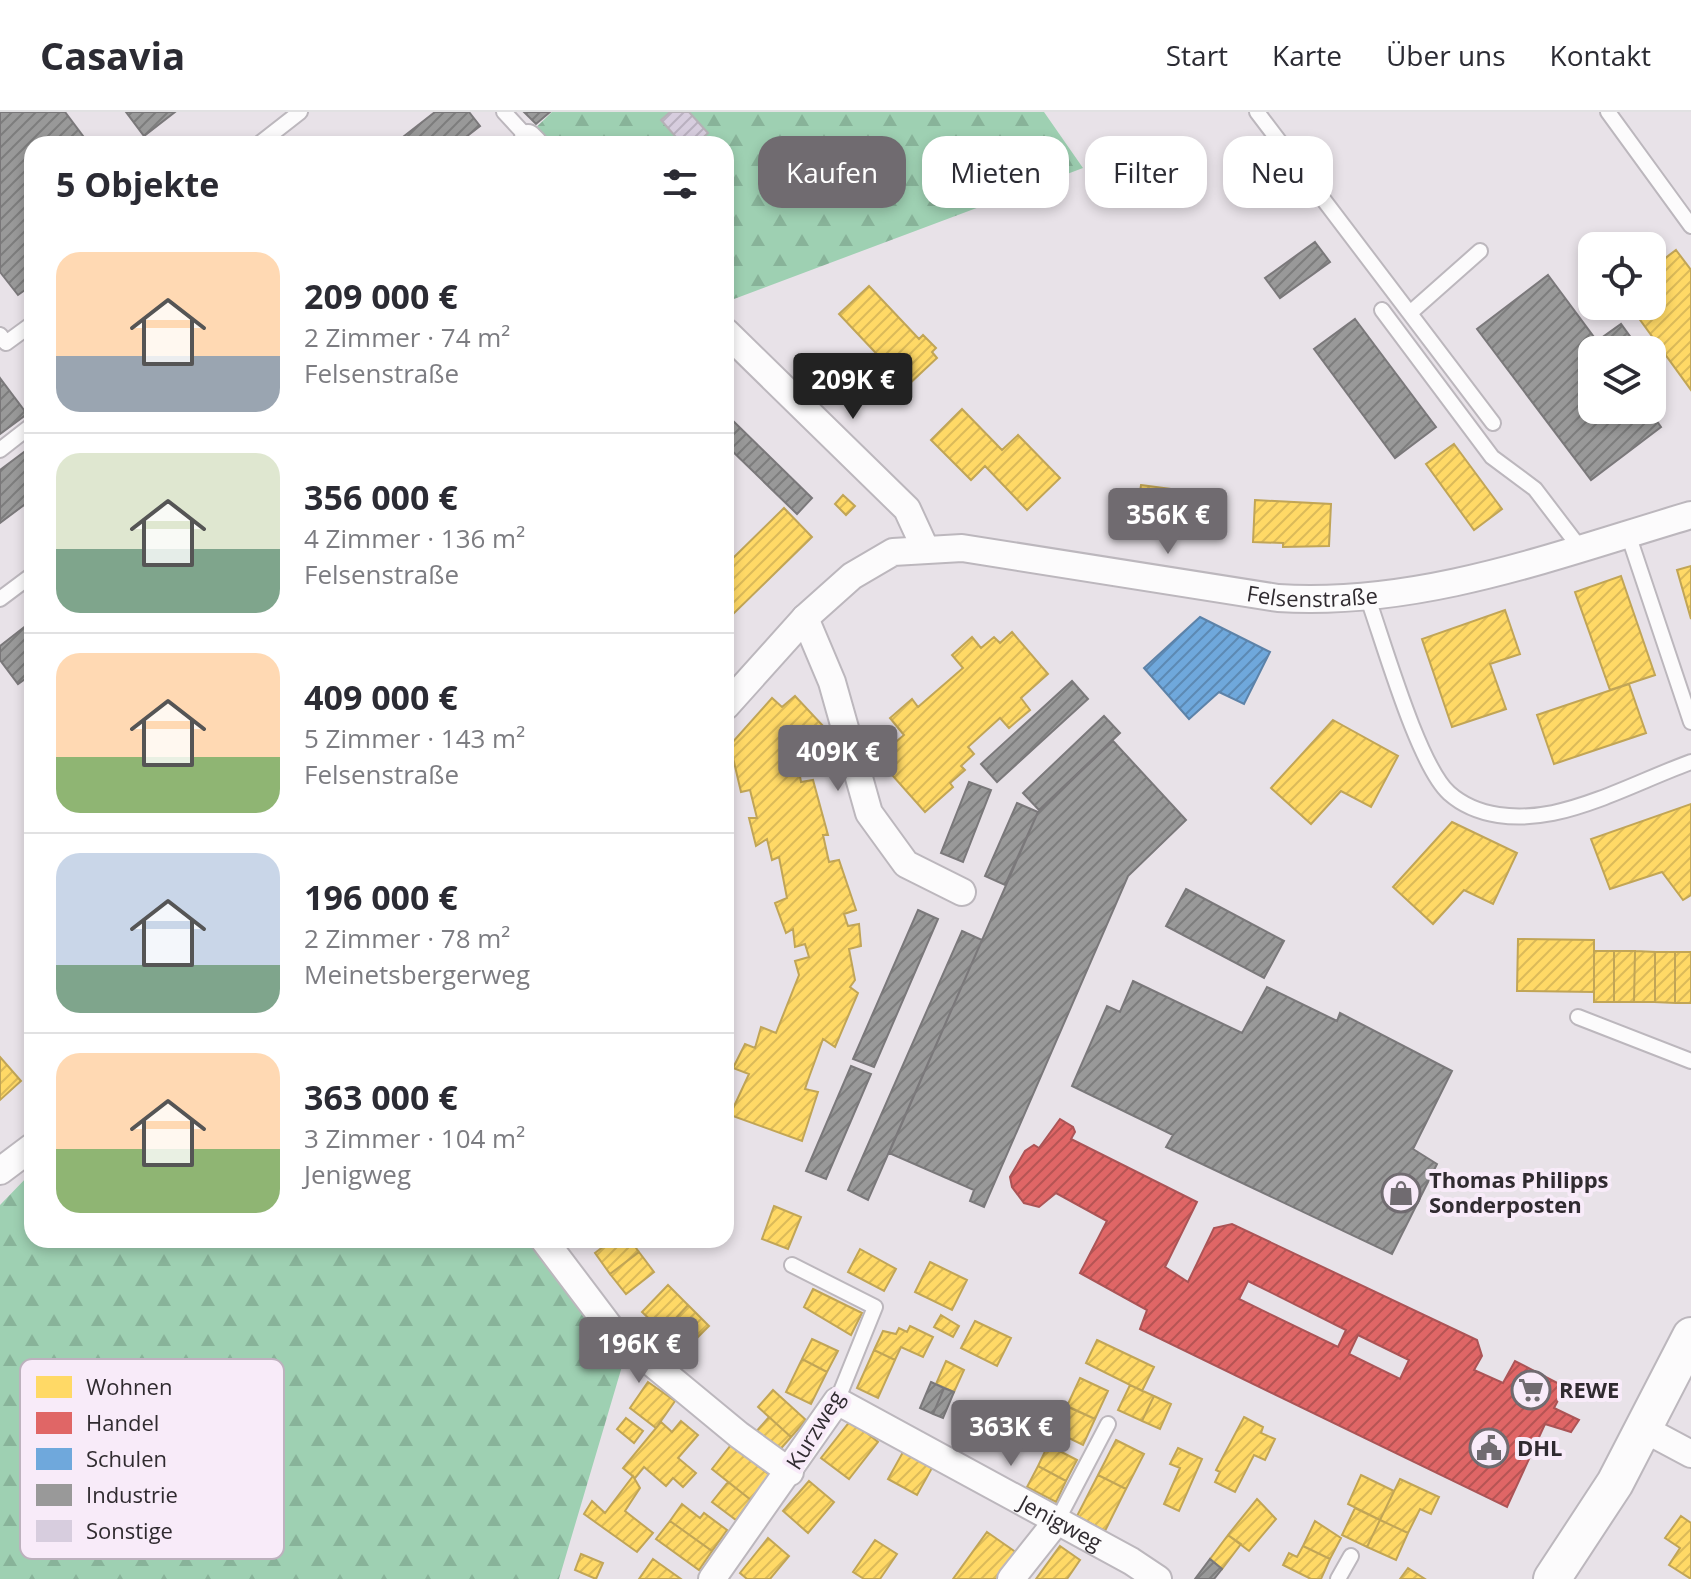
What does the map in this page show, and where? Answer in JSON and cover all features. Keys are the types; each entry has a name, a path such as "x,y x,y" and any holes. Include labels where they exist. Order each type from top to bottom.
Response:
{"main road":[{"path":"1552,1579 1646,1430 1691,1336"}],"street":[{"path":"734,340 907,509 925,548"},
{"name":"Felsenstraße","path":"734,697 805,618 852,576 893,552 962,548 1278,598 1324,601 1458,585 1691,515"},
{"path":"805,618 832,682 869,813 906,864 962,892"},
{"path":"0,1171 24,1153"},
{"path":"550,1248 612,1330 739,1435 790,1472"},
{"name":"Kurzweg","path":"712,1579 837,1401"},
{"name":"Jenigweg","path":"837,1401 1158,1579"},
{"path":"1646,1430 1691,1454"},
{"path":"1011,1579 1057,1521"}],"lane":[{"path":"269,136 300,112"},
{"path":"504,112 526,136"},
{"path":"1257,112 1493,423"},
{"path":"1608,112 1691,226"},
{"path":"1410,313 1480,251"},
{"path":"1382,310 1492,457 1535,489 1580,548"},
{"path":"0,335 6,343 24,330"},
{"path":"0,450 24,431"},
{"path":"1628,534 1691,722"},
{"path":"0,599 24,581"},
{"path":"1367,596 1428,765 1449,793 1477,809 1502,817 1557,812 1691,762"},
{"path":"1578,1017 1691,1061"},
{"name":"Kurzweg","path":"792,1265 875,1307 837,1401"},
{"path":"1057,1521 1108,1424"},
{"path":"1338,1579 1351,1556"}],"green space":[{"path":"552,112 1044,112 1061,136 922,136 922,208 976,208 734,299 734,136 527,136"},
{"path":"1069,148 1083,168 1069,173"},
{"path":"24,1180 24,1248 538,1248 623,1363 559,1579 0,1579 0,1205"}],"building: Wohnen":[{"path":"1676,250 1691,270 1691,390 1666,356 1666,336 1652,336 1640,320 1666,320 1666,258"},
{"path":"869,286 919,339 923,335 936,348 932,352 937,358 907,386 839,314"},
{"path":"962,409 1002,450 1018,435 1060,478 1027,510 985,466 971,480 931,440"},
{"path":"1454,444 1502,509 1474,530 1426,464"},
{"path":"1141,485 1217,495 1210,538 1181,534 1180,537 1135,527"},
{"path":"843,495 855,506 846,515 835,504"},
{"path":"1255,500 1331,504 1329,546 1283,547 1283,543 1253,542"},
{"path":"784,508 812,537 734,613 734,557"},
{"path":"1691,566 1691,619 1677,570"},
{"path":"1621,576 1655,675 1610,690 1575,592"},
{"path":"1505,610 1520,654 1490,664 1506,709 1452,727 1422,639"},
{"path":"1012,632 1048,674 1021,698 1030,710 1009,728 1000,718 968,747 974,754 961,766 965,770 950,783 953,787 925,812 877,758 904,735 890,718 912,699 918,707 963,668 952,655 972,637 981,648 994,637 1000,643"},
{"path":"1629,684 1646,733 1554,764 1537,715"},
{"path":"795,696 825,728 797,760 801,782 813,780 828,835 823,835 829,862 839,860 856,910 844,914 848,926 859,924 861,946 849,949 855,980 850,987 858,993 835,1047 823,1039 805,1089 818,1092 802,1141 734,1116 734,1106 749,1074 734,1066 745,1044 755,1048 761,1027 776,1033 799,975 795,961 809,957 805,944 795,947 793,929 786,933 775,903 787,898 779,857 772,860 767,839 756,846 749,818 757,818 750,790 741,792 734,762 734,741 772,698 782,707"},
{"path":"1333,720 1398,756 1371,807 1341,791 1311,824 1271,788"},
{"path":"1691,804 1691,895 1683,900 1662,872 1610,889 1591,839"},
{"path":"1452,822 1517,853 1493,904 1464,890 1433,924 1393,887"},
{"path":"1518,939 1594,940 1594,992 1517,991"},
{"path":"1594,951 1614,951 1614,1002 1594,1002"},
{"path":"1614,951 1635,951 1634,1002 1614,1002"},
{"path":"1635,951 1655,952 1655,1002 1634,1002"},
{"path":"1655,952 1675,952 1675,1003 1655,1002"},
{"path":"1675,952 1691,952 1691,1003 1675,1003"},
{"path":"0,1057 21,1081 0,1100"},
{"path":"774,1206 801,1217 788,1249 762,1239"},
{"path":"602,1248 636,1248 639,1252 610,1274 595,1253"},
{"path":"860,1249 896,1269 884,1291 848,1272"},
{"path":"639,1252 654,1272 626,1294 610,1274"},
{"path":"930,1262 967,1280 952,1310 915,1292"},
{"path":"668,1285 688,1305 663,1332 642,1312"},
{"path":"813,1289 862,1313 851,1335 804,1307"},
{"path":"688,1305 709,1326 683,1352 663,1332"},
{"path":"941,1315 959,1326 953,1337 934,1327"},
{"path":"975,1321 1011,1338 997,1366 961,1348"},
{"path":"910,1326 933,1337 923,1357 901,1347 895,1360 874,1350 883,1331 896,1334 899,1328 907,1332"},
{"path":"812,1339 838,1351 827,1372 802,1359"},
{"path":"1097,1340 1154,1367 1142,1391 1086,1363"},
{"path":"874,1350 895,1360 878,1398 857,1388"},
{"path":"802,1359 827,1372 811,1404 786,1392"},
{"path":"946,1361 964,1370 954,1392 936,1384"},
{"path":"1080,1378 1108,1391 1095,1419 1067,1406"},
{"path":"648,1382 675,1401 656,1428 630,1408"},
{"path":"1130,1385 1154,1396 1142,1421 1118,1410"},
{"path":"773,1390 806,1420 791,1437 758,1407"},
{"path":"1154,1396 1171,1404 1160,1429 1142,1421"},
{"path":"1057,1402 1095,1419 1083,1445 1046,1427"},
{"path":"769,1417 791,1437 776,1454 754,1434"},
{"path":"1244,1417 1263,1427 1261,1433 1275,1439 1265,1460 1254,1455 1235,1492 1215,1482 1220,1472 1216,1470"},
{"path":"626,1418 643,1431 634,1443 617,1429"},
{"path":"851,1420 878,1442 849,1479 821,1458"},
{"path":"681,1421 698,1435 678,1458 696,1473 683,1487 673,1478 666,1486 644,1467 635,1478 623,1468 661,1422 672,1432"},
{"path":"1116,1440 1144,1454 1126,1489 1098,1475"},
{"path":"731,1445 771,1476 751,1500 712,1469"},
{"path":"1048,1445 1077,1460 1066,1481 1038,1466"},
{"path":"1178,1448 1202,1459 1179,1511 1164,1504 1180,1468 1170,1464"},
{"path":"903,1452 932,1468 917,1495 888,1479"},
{"path":"1038,1466 1066,1481 1056,1502 1027,1487"},
{"path":"1098,1475 1126,1489 1105,1531 1077,1516"},
{"path":"1361,1475 1394,1491 1380,1520 1348,1504"},
{"path":"633,1476 640,1488 625,1511 653,1533 637,1552 584,1514 592,1501 605,1513"},
{"path":"1400,1479 1439,1497 1431,1514 1420,1509 1408,1533 1380,1520"},
{"path":"809,1481 834,1502 808,1533 783,1511"},
{"path":"728,1482 751,1500 736,1520 712,1502"},
{"path":"1257,1499 1276,1519 1249,1551 1228,1535"},
{"path":"682,1504 700,1518 704,1513 727,1530 712,1551 670,1521"},
{"path":"1355,1508 1380,1520 1367,1547 1342,1535"},
{"path":"1681,1516 1691,1523 1691,1579 1669,1565 1680,1548 1665,1538"},
{"path":"1380,1520 1408,1533 1396,1560 1367,1547"},
{"path":"670,1521 712,1551 699,1570 656,1539"},
{"path":"1315,1521 1341,1538 1330,1559 1303,1546"},
{"path":"987,1532 1017,1553 998,1579 953,1579"},
{"path":"1228,1535 1241,1544 1222,1569 1210,1559"},
{"path":"768,1538 789,1556 770,1579 747,1579 740,1573"},
{"path":"875,1540 897,1554 880,1579 864,1579 853,1572"},
{"path":"1060,1546 1080,1560 1067,1579 1036,1579"},
{"path":"1303,1546 1330,1559 1321,1579 1311,1579 1283,1565 1289,1553 1297,1557"},
{"path":"581,1554 603,1563 596,1579 575,1570"},
{"path":"653,1559 681,1579 639,1579"},
{"path":"1408,1568 1425,1579 1400,1579"}],"building: Handel":[{"path":"1060,1119 1073,1127 1075,1132 1071,1139 1197,1202 1165,1267 1188,1282 1214,1228 1232,1224 1477,1340 1482,1356 1474,1370 1503,1383 1515,1361 1565,1387 1554,1408 1579,1420 1571,1432 1545,1424 1507,1507 1140,1329 1147,1310 1080,1273 1107,1221 1056,1193 1039,1207 1024,1203 1012,1187 1010,1177 1025,1151 1034,1145 1039,1148","holes":["1248,1281 1346,1330 1338,1347 1239,1299","1358,1335 1409,1360 1400,1379 1349,1354"]}],"building: Schulen":[{"path":"1200,617 1270,652 1244,704 1219,692 1189,719 1144,668"}],"building: Industrie":[{"path":"0,112 65,112 83,136 24,136 24,291 18,295 0,272"},
{"path":"126,112 175,112 144,136"},
{"path":"435,112 469,112 480,126 467,136 404,136"},
{"path":"524,112 550,112 536,124"},
{"path":"1315,242 1330,262 1280,298 1265,278"},
{"path":"1548,275 1578,315 1578,320 1581,320 1593,336 1578,336 1578,424 1659,424 1661,427 1591,480 1477,329"},
{"path":"1355,319 1436,427 1395,458 1314,349"},
{"path":"1621,324 1630,336 1604,336"},
{"path":"0,378 24,410 24,416 0,434"},
{"path":"734,422 812,498 797,514 734,453"},
{"path":"24,452 24,505 0,523 0,470"},
{"path":"24,627 24,680 18,684 0,660 0,646"},
{"path":"1072,681 1088,699 997,782 981,764"},
{"path":"1104,716 1120,733 1039,810 1023,793"},
{"path":"1113,741 1186,820 1128,876 984,1207 970,1201 974,1190 889,1153 1038,812"},
{"path":"969,782 991,790 963,862 941,853"},
{"path":"1017,803 1038,812 1005,885 985,876"},
{"path":"1186,889 1284,941 1264,978 1166,926"},
{"path":"918,910 938,919 874,1067 853,1059"},
{"path":"962,931 982,940 868,1200 848,1190"},
{"path":"1133,981 1242,1033 1267,987 1337,1021 1340,1013 1452,1071 1413,1149 1437,1164 1392,1254 1166,1147 1173,1135 1072,1086 1107,1006 1120,1012"},
{"path":"851,1066 871,1074 826,1179 806,1171"},
{"path":"931,1382 944,1388 933,1414 920,1408"},
{"path":"944,1388 954,1392 943,1418 933,1414"},
{"path":"1210,1559 1222,1569 1214,1579 1195,1579"}],"building: Sonstige":[{"path":"670,112 689,112 708,133 705,136 675,136 661,120"}],"place":[{"name":"Thomas Philipps Sonderposten","path":"1401,1193"},
{"name":"REWE","path":"1531,1390"},
{"name":"DHL","path":"1489,1448"}]}
